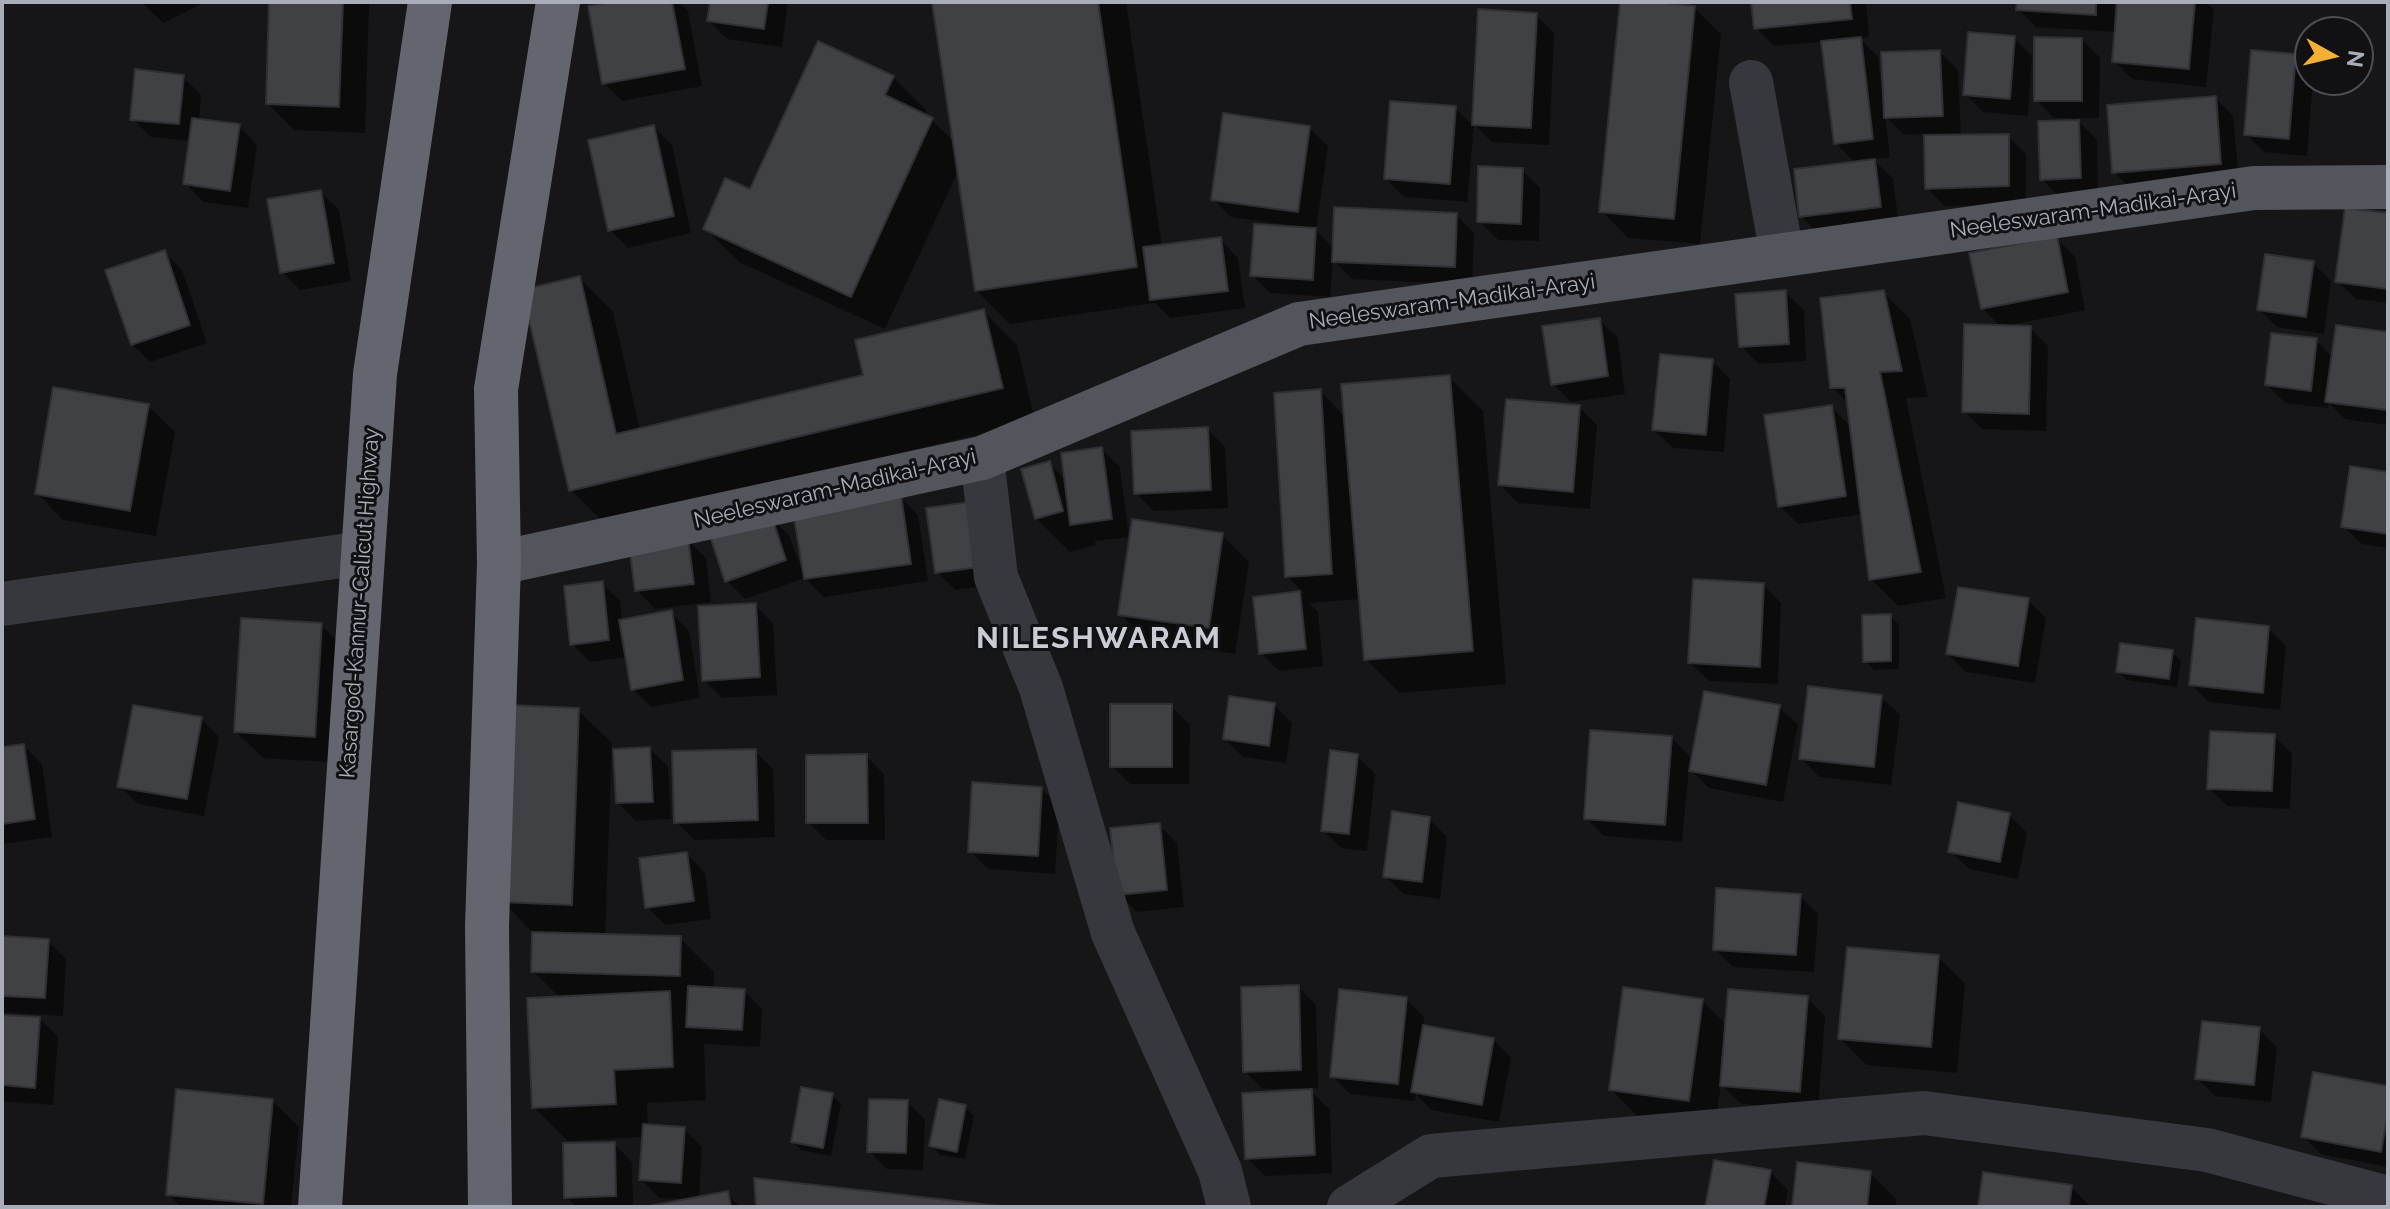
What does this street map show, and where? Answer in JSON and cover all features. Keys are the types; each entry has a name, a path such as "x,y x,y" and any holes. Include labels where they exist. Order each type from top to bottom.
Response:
{"highway":[{"name":"Kasargod-Kannur-Calicut Highway","path":"320,1207 375,374 430,2"},
{"path":"490,1207 487,926 499,563 496,389 558,2"}],"main road":[{"name":"Neeleswaram-Madikai-Arayi","path":"499,563 982,458 1299,324 2254,188 2388,187"}],"street":[{"path":"1751,82 1782,255"},
{"path":"982,458 996,577 1041,688 1113,933 1220,1171 1229,1207"},
{"path":"2,604 363,553"},
{"path":"1349,1207 1431,1156 1924,1113 2207,1150 2388,1198"}],"building":[{"path":"269,2 343,2 339,107 266,104"},
{"path":"610,2 672,2 685,69 602,84 588,6"},
{"path":"710,2 768,2 764,29 707,21"},
{"path":"932,2 1098,2 1137,267 975,291"},
{"path":"1620,2 1695,6 1674,219 1599,212"},
{"path":"1751,2 1850,2 1852,19 1754,29"},
{"path":"2017,2 2096,2 2096,15 2016,10"},
{"path":"2117,2 2195,2 2189,69 2112,62"},
{"path":"1478,9 1537,13 1531,128 1472,125"},
{"path":"1968,32 2015,36 2010,99 1963,95"},
{"path":"1861,37 1873,139 1834,144 1821,41"},
{"path":"2034,37 2082,38 2082,101 2034,101"},
{"path":"818,41 894,76 885,95 933,118 851,297 703,229 725,178 750,189"},
{"path":"1940,50 1943,116 1884,118 1881,52"},
{"path":"2251,50 2294,54 2289,139 2244,135"},
{"path":"135,69 184,75 179,124 130,120"},
{"path":"2216,96 2221,164 2112,173 2107,105"},
{"path":"1390,101 1456,106 1450,184 1384,179"},
{"path":"1223,113 1310,126 1298,212 1211,200"},
{"path":"192,118 240,124 230,191 183,184"},
{"path":"2079,120 2081,178 2040,180 2038,121"},
{"path":"654,125 674,216 608,231 588,140"},
{"path":"2009,134 2009,186 1925,189 1924,135"},
{"path":"1875,159 1881,207 1799,217 1794,169"},
{"path":"1478,166 1523,168 1521,224 1477,222"},
{"path":"321,190 334,263 280,273 267,199"},
{"path":"1334,207 1457,213 1455,267 1332,262"},
{"path":"2345,208 2388,213 2388,289 2335,282"},
{"path":"1254,224 1316,228 1313,280 1250,276"},
{"path":"2057,236 2068,292 1981,309 1969,253"},
{"path":"1221,237 1228,291 1150,300 1143,247"},
{"path":"165,250 190,325 131,345 105,270"},
{"path":"2265,254 2314,261 2306,317 2257,310"},
{"path":"580,276 616,434 863,375 855,340 984,309 1003,388 569,491 522,290"},
{"path":"1786,290 1789,344 1739,347 1735,294"},
{"path":"1884,290 1902,371 1880,372 1921,572 1869,580 1845,388 1830,388 1820,298"},
{"path":"1600,318 1608,376 1551,385 1542,326"},
{"path":"1964,324 2031,326 2029,414 1962,412"},
{"path":"2336,325 2388,332 2388,410 2325,402"},
{"path":"2271,333 2317,338 2311,391 2265,385"},
{"path":"1660,354 1713,359 1706,435 1652,430"},
{"path":"1450,375 1473,651 1364,660 1341,384"},
{"path":"53,387 149,404 130,511 35,494"},
{"path":"1321,389 1332,574 1285,577 1274,393"},
{"path":"1506,399 1580,405 1573,492 1498,485"},
{"path":"1832,405 1846,496 1778,507 1764,415"},
{"path":"1208,427 1211,490 1134,494 1131,431"},
{"path":"1102,447 1112,519 1070,525 1061,453"},
{"path":"1050,461 1063,511 1035,519 1021,469"},
{"path":"2350,466 2388,472 2388,534 2341,527"},
{"path":"901,495 911,564 804,579 793,511"},
{"path":"970,502 979,567 935,573 926,508"},
{"path":"771,514 786,560 725,582 710,536"},
{"path":"1132,519 1223,533 1209,628 1118,615"},
{"path":"688,538 694,584 635,591 629,546"},
{"path":"1693,579 1764,583 1760,667 1688,663"},
{"path":"603,581 609,640 570,645 564,586"},
{"path":"1958,587 2029,598 2018,666 1946,654"},
{"path":"1300,591 1306,649 1259,654 1253,597"},
{"path":"756,603 760,677 702,681 698,606"},
{"path":"672,610 683,680 631,690 619,620"},
{"path":"1891,614 1891,661 1863,662 1862,615"},
{"path":"241,618 322,623 315,737 234,732"},
{"path":"2196,618 2269,626 2263,693 2189,685"},
{"path":"2120,643 2173,650 2169,679 2116,672"},
{"path":"1808,686 1882,695 1874,767 1799,759"},
{"path":"1704,691 1780,705 1766,785 1689,771"},
{"path":"1229,696 1275,703 1269,746 1223,739"},
{"path":"1110,704 1172,704 1172,767 1110,767"},
{"path":"133,705 202,717 187,799 117,787"},
{"path":"507,705 579,708 572,905 500,902"},
{"path":"1590,730 1672,736 1665,825 1584,819"},
{"path":"2210,731 2275,734 2272,791 2207,789"},
{"path":"24,744 35,819 2,824 2,747"},
{"path":"650,747 653,802 616,803 613,749"},
{"path":"756,749 758,820 674,823 672,751"},
{"path":"1330,750 1358,754 1349,834 1321,831"},
{"path":"867,754 868,823 806,823 806,755"},
{"path":"972,782 1042,787 1038,856 968,852"},
{"path":"1958,802 2010,813 2000,862 1948,852"},
{"path":"1392,811 1430,817 1422,882 1383,877"},
{"path":"1160,823 1167,890 1117,895 1110,828"},
{"path":"687,852 694,901 645,908 639,858"},
{"path":"1716,888 1801,894 1796,955 1713,950"},
{"path":"532,932 681,936 680,976 531,972"},
{"path":"2,936 49,939 45,998 2,996"},
{"path":"1847,947 1939,955 1931,1047 1838,1039"},
{"path":"1299,985 1301,1070 1243,1072 1241,987"},
{"path":"688,986 745,989 742,1030 686,1027"},
{"path":"1623,987 1703,999 1689,1101 1609,1090"},
{"path":"1339,989 1407,997 1398,1084 1330,1077"},
{"path":"1728,989 1808,996 1800,1092 1720,1086"},
{"path":"670,991 673,1067 614,1070 616,1104 532,1108 527,998"},
{"path":"2,1015 40,1017 35,1088 2,1085"},
{"path":"2202,1021 2260,1027 2254,1085 2195,1079"},
{"path":"1423,1025 1494,1038 1482,1105 1411,1092"},
{"path":"2313,1072 2388,1086 2388,1113 2381,1152 2301,1137"},
{"path":"801,1087 833,1093 823,1148 791,1142"},
{"path":"176,1089 273,1099 263,1204 166,1195"},
{"path":"1312,1089 1315,1155 1245,1159 1242,1093"},
{"path":"869,1099 908,1100 906,1153 867,1152"},
{"path":"939,1099 966,1105 957,1152 929,1146"},
{"path":"643,1124 685,1127 681,1183 639,1180"},
{"path":"615,1142 616,1196 564,1198 563,1143"},
{"path":"1714,1160 1771,1170 1764,1207 1705,1207"},
{"path":"1797,1162 1871,1171 1867,1207 1792,1207"},
{"path":"1983,1172 2072,1185 2069,1207 1978,1207"},
{"path":"754,1178 1000,1206 756,1207"},
{"path":"728,1191 731,1207 644,1207"}],"district":[{"name":"NILESHWARAM","path":"1099,639"}]}
